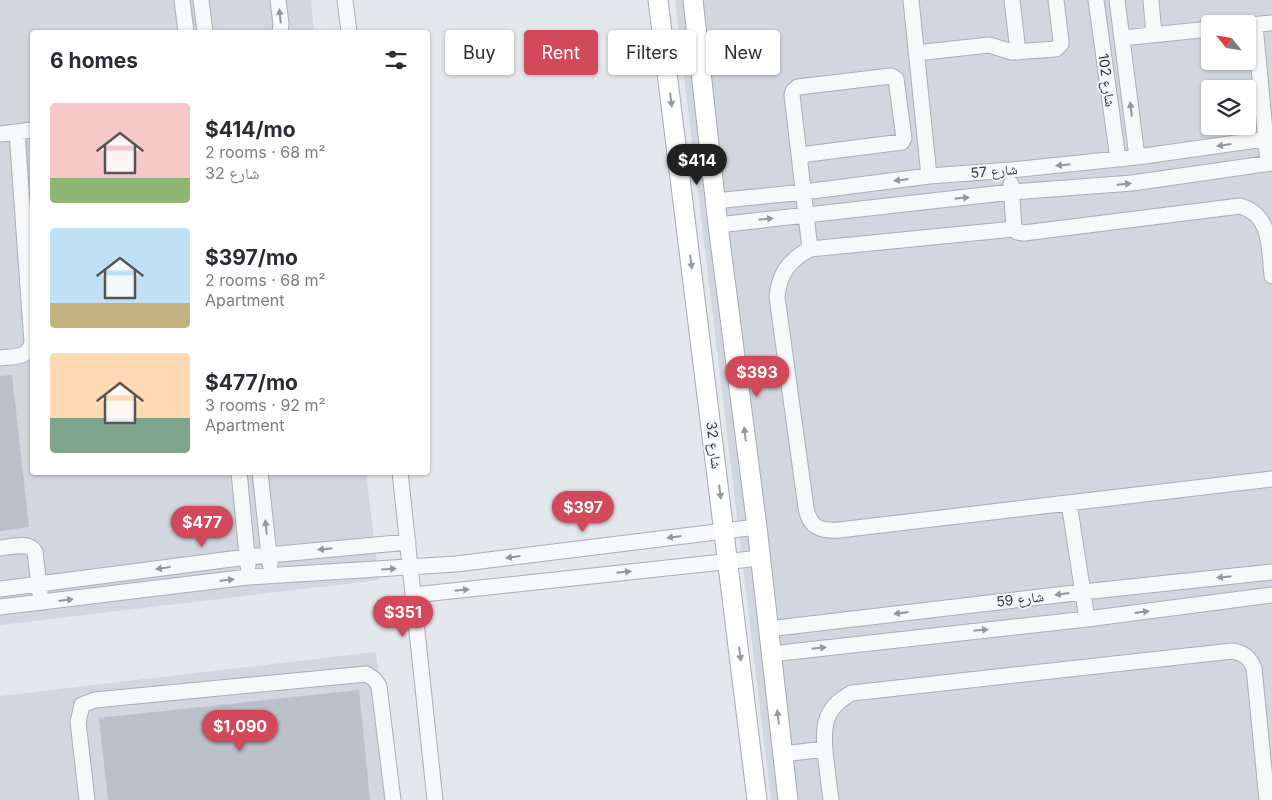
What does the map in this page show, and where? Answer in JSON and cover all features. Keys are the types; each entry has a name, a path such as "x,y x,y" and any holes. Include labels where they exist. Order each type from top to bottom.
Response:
{"main road":[{"name":"شارع 32","path":"658,0 757,800"},
{"path":"693,0 715,201 757,526 788,800"},
{"path":"684,205 715,201"},
{"path":"686,228 718,225"}],"street":[{"path":"182,0 186,30"},
{"path":"201,0 205,30"},
{"path":"278,0 280,30"},
{"path":"345,0 349,30"},
{"path":"911,0 929,176"},
{"path":"1012,0 1018,52"},
{"path":"916,53 989,45 1006,51 1018,52 1052,50 1060,47 1061,41 1056,0"},
{"name":"شارع 102","path":"1096,0 1118,159"},
{"name":"شارع 102","path":"1117,0 1137,157"},
{"path":"1151,0 1154,35"},
{"path":"1256,25 1272,23"},
{"path":"1122,38 1201,30"},
{"path":"1256,58 1270,163"},
{"path":"800,155 902,142 904,138 897,81 894,77 889,76 795,89 792,95 810,250"},
{"path":"0,134 30,130"},
{"path":"16,132 30,317"},
{"name":"شارع 57","path":"715,201 929,176 1137,157 1268,138"},
{"name":"شارع 57","path":"718,225 1012,192 1132,183 1270,163"},
{"path":"1011,170 1014,229"},
{"path":"1272,276 1265,227 1256,213 1240,206 1024,233 1017,232 1014,229 810,250 799,255 790,263 778,285 777,297 806,508 808,517 820,529 839,530 1272,479"},
{"path":"0,358 22,356 30,351"},
{"path":"238,475 248,578"},
{"path":"260,475 272,576"},
{"path":"400,475 435,800"},
{"path":"1069,503 1087,619"},
{"path":"0,607 248,578 456,564 757,526"},
{"path":"0,589 247,557 408,542"},
{"path":"0,548 27,545 33,548 41,603"},
{"path":"414,595 760,558"},
{"name":"شارع 59","path":"768,629 1272,572"},
{"name":"شارع 59","path":"771,654 1087,619 1272,595"},
{"path":"831,800 824,726 834,706 842,698 852,693 1240,652 1251,661 1254,668 1267,800"},
{"path":"87,800 78,722 82,705 95,700 366,674 374,679 378,686 393,800"},
{"path":"782,754 825,750"}],"shaded area":[{"path":"0,0 311,0 314,30 30,30 30,475 366,475 379,580 0,625"},
{"path":"675,0 1272,0 1272,800 771,800 684,75 696,75 696,30 679,30"},
{"path":"376,652 395,800 0,800 0,696"}],"building":[{"path":"12,375 29,527 0,531 0,376"},
{"path":"359,690 370,800 108,800 99,718"}]}
